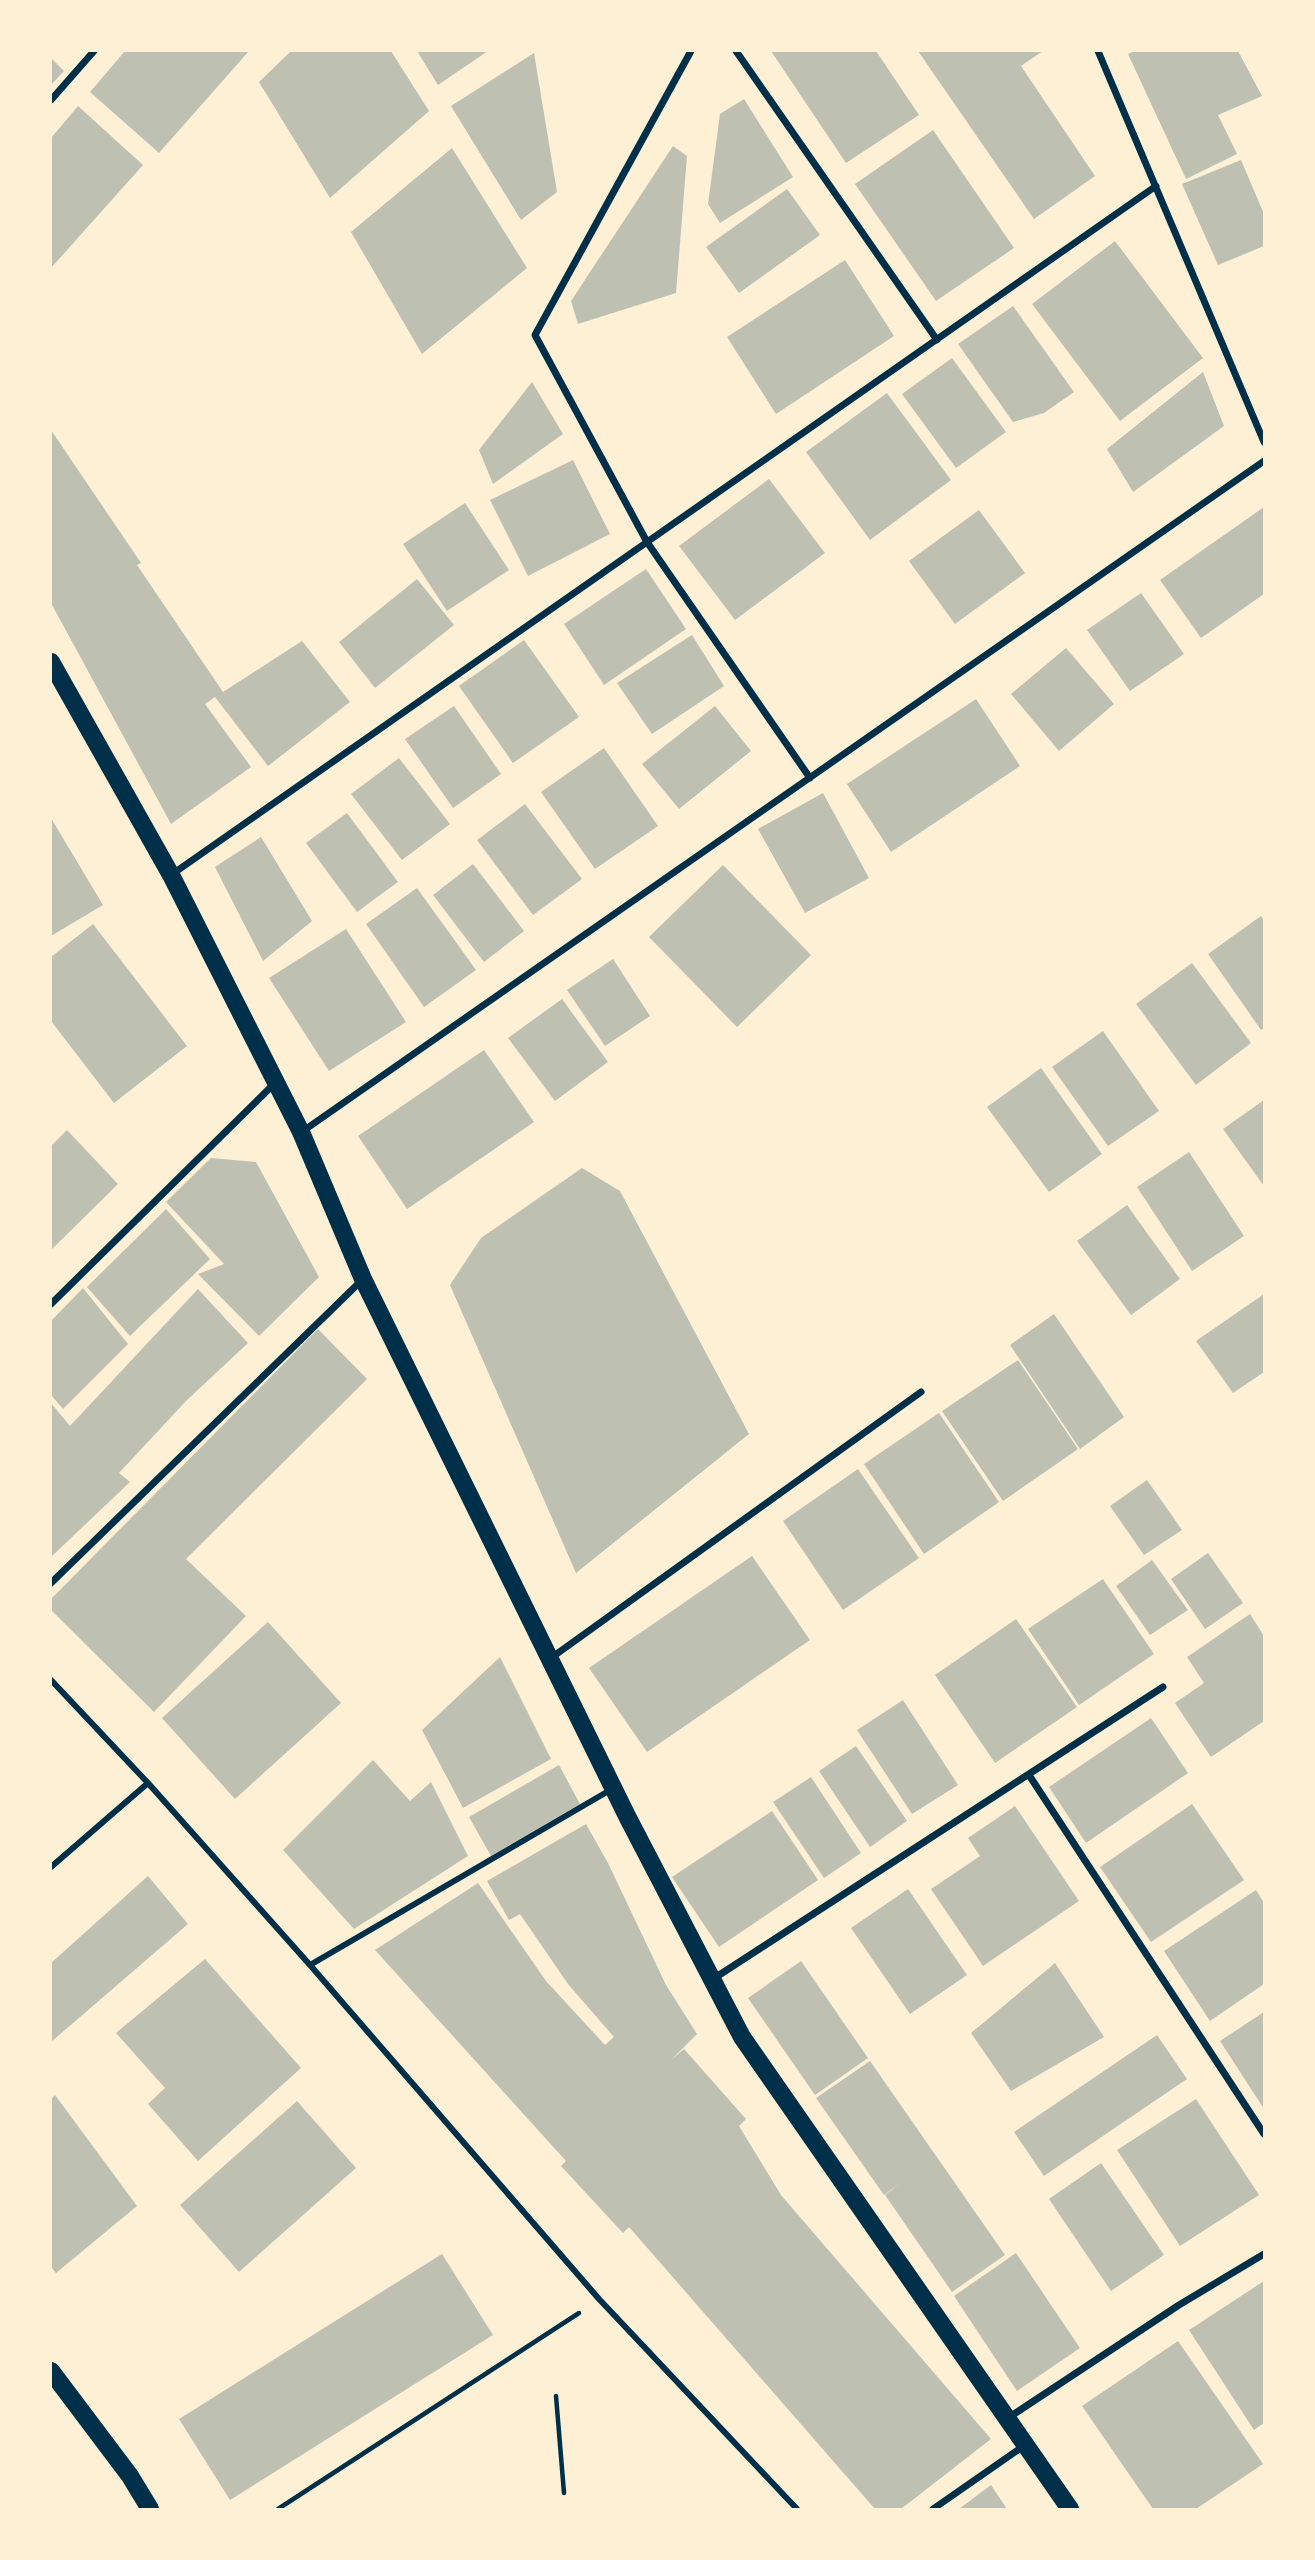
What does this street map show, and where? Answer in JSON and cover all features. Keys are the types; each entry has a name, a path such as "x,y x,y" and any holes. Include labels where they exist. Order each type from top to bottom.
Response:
{"main road":[{"path":"51,662 171,876 301,1132 363,1279 614,1788 742,2037 1070,2509"},
{"path":"51,2371 130,2476 150,2509"}],"street":[{"path":"51,100 94,51"},
{"path":"691,51 535,335 647,542 810,778"},
{"path":"736,51 937,340"},
{"path":"1099,51 1264,442"},
{"path":"171,876 1156,186"},
{"path":"301,1132 1264,461"},
{"path":"51,1304 275,1082"},
{"path":"51,1583 363,1279"},
{"path":"551,1658 921,1392"},
{"path":"51,1680 148,1783 310,1965 599,2299 797,2509"},
{"path":"712,1980 1163,1687"},
{"path":"1029,1775 1264,2134"},
{"path":"51,1867 148,1783"},
{"path":"310,1965 614,1788"},
{"path":"1009,2418 1179,2305 1264,2254"},
{"path":"933,2509 1026,2444"}],"path":[{"path":"278,2509 599,2299"},
{"path":"556,2396 564,2493"}],"building":[{"path":"125,51 249,51 159,153 90,92"},
{"path":"291,51 391,51 429,111 330,198 259,82"},
{"path":"417,51 488,51 438,85"},
{"path":"771,51 876,51 919,115 846,163"},
{"path":"918,51 1043,51 1021,66 1095,176 1034,219"},
{"path":"1135,51 1238,51 1262,96 1218,115 1237,154 1186,179 1128,54"},
{"path":"534,53 557,192 521,220 451,106"},
{"path":"51,58 64,71 51,85"},
{"path":"744,99 793,177 720,223 708,204 720,114"},
{"path":"78,106 143,165 51,268 51,138"},
{"path":"933,130 1014,248 936,301 855,184"},
{"path":"673,146 687,156 676,293 578,324 571,301"},
{"path":"452,148 527,268 422,354 351,232"},
{"path":"1241,160 1264,214 1264,246 1218,265 1182,184"},
{"path":"787,189 820,235 739,293 706,247"},
{"path":"1115,241 1203,358 1120,421 1032,304"},
{"path":"845,260 894,336 776,414 727,337"},
{"path":"1013,306 1074,392 1044,413 1013,422 958,344"},
{"path":"952,358 1006,432 956,468 902,394"},
{"path":"1203,372 1224,426 1133,492 1107,449"},
{"path":"532,382 563,434 493,484 479,450"},
{"path":"887,393 951,480 870,540 806,452"},
{"path":"51,430 141,563 137,565 223,692 302,641 350,702 268,766 215,697 205,704 251,767 171,824 51,603"},
{"path":"573,460 610,534 528,576 490,500"},
{"path":"769,479 825,553 735,620 679,546"},
{"path":"465,503 509,570 447,611 403,544"},
{"path":"1264,507 1264,594 1201,638 1160,580"},
{"path":"979,510 1025,573 955,624 909,561"},
{"path":"646,569 686,629 604,685 564,624"},
{"path":"417,579 454,625 375,688 339,642"},
{"path":"1141,593 1184,654 1130,691 1087,630"},
{"path":"692,635 724,686 652,734 617,683"},
{"path":"524,640 579,717 513,763 459,686"},
{"path":"1066,648 1114,704 1059,751 1011,694"},
{"path":"976,699 1020,766 891,852 847,784"},
{"path":"454,706 501,774 453,808 405,739"},
{"path":"715,706 751,751 679,809 642,764"},
{"path":"604,748 658,826 595,869 541,792"},
{"path":"399,758 450,824 402,860 351,794"},
{"path":"823,793 869,878 805,913 758,829"},
{"path":"525,804 582,879 533,915 477,840"},
{"path":"347,813 398,882 357,912 306,843"},
{"path":"51,818 103,905 51,936"},
{"path":"261,837 312,921 263,961 215,867"},
{"path":"473,864 524,931 484,962 433,895"},
{"path":"723,865 811,955 737,1027 649,937"},
{"path":"417,888 476,970 424,1007 366,924"},
{"path":"1261,916 1264,921 1264,1028 1261,1030 1208,954"},
{"path":"93,924 187,1046 114,1103 51,1021 51,957"},
{"path":"346,929 406,1022 329,1071 269,978"},
{"path":"613,959 650,1016 605,1046 567,990"},
{"path":"1192,963 1251,1043 1196,1085 1136,1004"},
{"path":"562,999 608,1062 555,1101 508,1038"},
{"path":"1103,1031 1159,1111 1108,1146 1052,1067"},
{"path":"484,1050 534,1122 407,1209 358,1136"},
{"path":"1041,1068 1102,1154 1049,1192 987,1107"},
{"path":"1264,1100 1264,1186 1223,1129"},
{"path":"67,1130 118,1184 51,1250 51,1146"},
{"path":"1189,1152 1244,1236 1192,1271 1137,1187"},
{"path":"211,1158 256,1162 319,1277 259,1336 198,1274 224,1264 166,1202"},
{"path":"582,1168 620,1191 749,1434 576,1573 450,1285 481,1238"},
{"path":"1127,1205 1180,1279 1131,1315 1077,1241"},
{"path":"166,1209 210,1259 130,1336 87,1287"},
{"path":"83,1288 128,1344 63,1409 51,1395 51,1321"},
{"path":"198,1289 248,1343 186,1401 119,1473 130,1482 51,1557 51,1403 70,1426"},
{"path":"1264,1294 1264,1372 1233,1393 1196,1341"},
{"path":"1054,1314 1124,1417 1080,1449 1010,1345"},
{"path":"318,1329 367,1379 186,1559 246,1616 154,1712 51,1610 51,1599"},
{"path":"1018,1360 1078,1449 1003,1501 942,1411"},
{"path":"939,1413 999,1502 924,1554 864,1464"},
{"path":"858,1469 919,1558 843,1610 783,1521"},
{"path":"1147,1480 1182,1530 1144,1555 1110,1506"},
{"path":"1208,1553 1243,1603 1205,1629 1171,1579"},
{"path":"752,1556 810,1640 647,1752 589,1668"},
{"path":"1152,1560 1188,1610 1150,1635 1116,1586"},
{"path":"1103,1579 1154,1654 1079,1705 1028,1629"},
{"path":"1250,1614 1264,1636 1264,1721 1211,1757 1175,1703 1204,1683 1187,1657"},
{"path":"1016,1619 1077,1707 995,1763 935,1675"},
{"path":"268,1622 341,1703 235,1799 162,1718"},
{"path":"500,1657 551,1759 463,1808 422,1730"},
{"path":"903,1700 958,1785 912,1814 857,1730"},
{"path":"1151,1718 1188,1773 1086,1843 1049,1787"},
{"path":"856,1746 907,1821 870,1847 819,1771"},
{"path":"373,1760 410,1801 431,1782 468,1856 354,1929 283,1850"},
{"path":"559,1765 580,1804 491,1856 469,1817"},
{"path":"811,1777 861,1853 824,1878 773,1802"},
{"path":"1192,1804 1244,1880 1151,1942 1100,1867"},
{"path":"1015,1806 1079,1901 983,1966 931,1889 980,1856 968,1838"},
{"path":"772,1811 818,1880 719,1947 672,1877"},
{"path":"586,1824 608,1863 666,1985 697,2034 671,2060 684,2049 746,2119 739,2126 781,2195 991,2439 901,2509 875,2509 629,2227 623,2233 561,2166 566,2161 375,1950 478,1883 546,1981 605,2045 614,2037 568,1984 520,1914 509,1920 487,1881"},
{"path":"148,1876 188,1924 51,2042 51,1963"},
{"path":"908,1889 967,1975 910,2014 851,1928"},
{"path":"1256,1890 1264,1903 1264,1984 1210,2021 1164,1951"},
{"path":"205,1959 301,2068 198,2161 148,2104 165,2088 116,2033"},
{"path":"801,1961 868,2058 815,2095 748,1998"},
{"path":"1055,1963 1104,2037 1011,2091 971,2033"},
{"path":"1264,2012 1264,2109 1220,2041"},
{"path":"1157,2035 1187,2079 1044,2176 1014,2132"},
{"path":"870,2061 1005,2255 952,2292 885,2195 902,2182 884,2195 816,2098"},
{"path":"55,2095 137,2206 56,2273 51,2267 51,2099"},
{"path":"1196,2099 1259,2195 1180,2246 1117,2150"},
{"path":"297,2101 356,2168 239,2272 180,2205"},
{"path":"1101,2163 1164,2255 1111,2291 1049,2199"},
{"path":"1016,2253 1080,2348 1017,2391 954,2296"},
{"path":"442,2254 493,2335 230,2500 179,2419"},
{"path":"1264,2281 1264,2423 1254,2430 1189,2330"},
{"path":"1178,2341 1263,2464 1196,2509 1153,2509 1082,2406"},
{"path":"991,2485 1007,2509 959,2509"}]}
